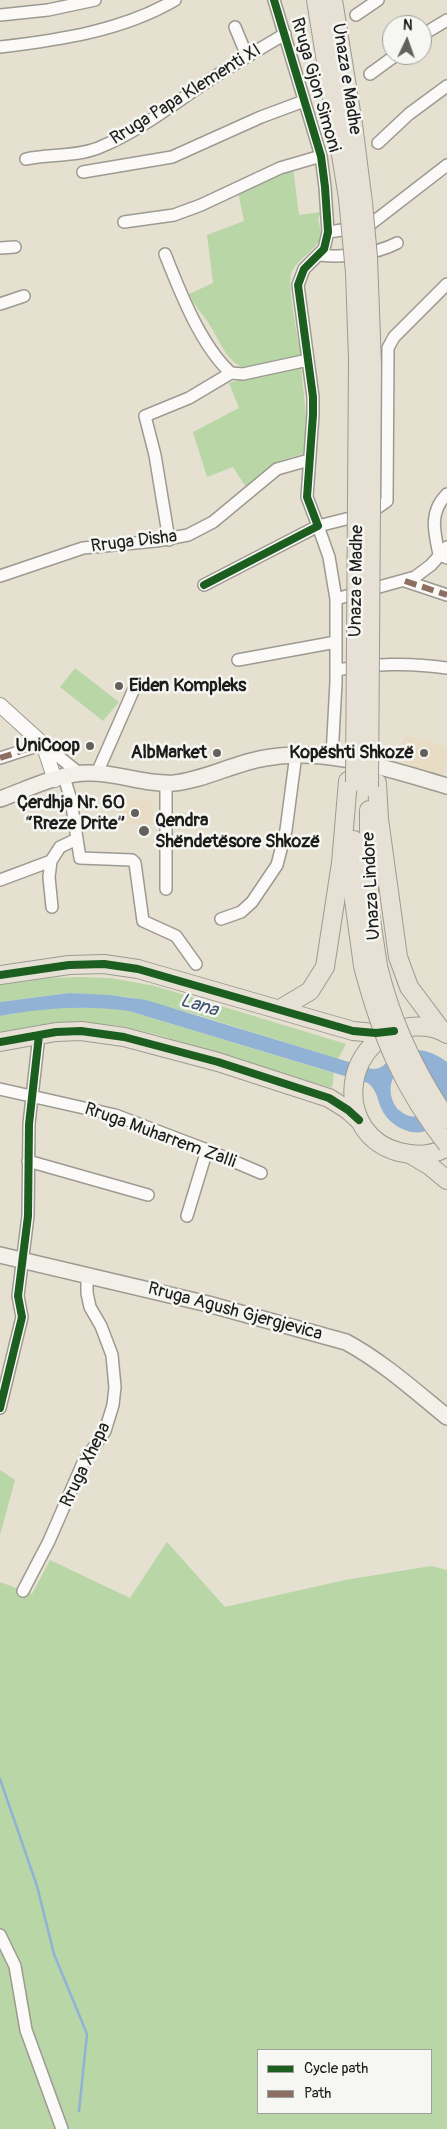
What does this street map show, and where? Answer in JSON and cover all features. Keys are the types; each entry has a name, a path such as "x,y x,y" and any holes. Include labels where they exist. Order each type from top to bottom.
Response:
{"main road":[{"name":"Unaza e Madhe","path":"316,0 368,257 372,365 370,629 354,900 370,966 374,1011 391,1053 412,1094 447,1145"},
{"name":"Unaza e Madhe","path":"333,0 353,124 358,359 357,578 362,784"},
{"path":"0,799 79,774 97,773 166,783 183,782 262,758 296,754 332,756 447,786"},
{"path":"280,1009 310,991 325,967 341,863 362,784"},
{"path":"362,784 379,819 398,957 409,987 445,1033"},
{"path":"0,975 39,968 104,964 138,969 171,977 353,1031 376,1033 410,1027 426,1027 445,1033"},
{"name":"Unaza Lindore","path":"370,966 387,1000 405,1046 427,1089 447,1119"},
{"path":"359,1120 353,1098 358,1064 367,1050 379,1038 394,1030"},
{"path":"0,1042 39,1035 81,1031 124,1036 218,1062 330,1098 348,1110 378,1141 392,1150 409,1154 426,1154 447,1145"},
{"path":"409,1154 430,1166 447,1180"},
{"name":"Rruga Agush Gjergjevica","path":"0,1255 87,1275 346,1342 362,1350 396,1375 447,1417"}],"street":[{"path":"0,16 48,10 95,0"},
{"path":"0,47 37,43 109,28 139,17 175,0"},
{"name":"Rruga Gjon Simoni","path":"274,0 320,156 325,186 328,232 324,249 304,269 298,285 312,382 314,415 307,497 329,557 336,599 336,670 332,756"},
{"path":"356,15 378,0"},
{"path":"432,29 447,20"},
{"path":"235,27 247,56"},
{"name":"Rruga Papa Klementi XI","path":"26,159 85,152 98,148 138,128 247,56 285,34"},
{"path":"370,74 382,65"},
{"path":"378,143 409,114 447,86"},
{"name":"Rruga Papa Klementi XI","path":"84,172 172,157 238,126 304,100"},
{"path":"124,222 174,215 201,206 274,170 320,156"},
{"path":"328,232 356,228 372,222 447,165"},
{"path":"320,255 335,257 386,249 397,243"},
{"path":"0,248 16,247"},
{"path":"165,254 185,304 217,359 231,373"},
{"path":"204,585 318,526 370,513 387,501 388,348 394,337 446,286"},
{"path":"0,304 24,296"},
{"path":"169,540 145,416 188,398 231,373 243,374 308,360"},
{"name":"Rruga Disha","path":"0,576 83,548 169,540 188,535 201,529 277,469 309,460"},
{"path":"336,599 405,581 423,572 444,553 434,536 434,518 438,505 447,494"},
{"path":"405,581 447,595"},
{"path":"238,660 336,642"},
{"path":"336,670 380,664 414,664 447,668"},
{"path":"97,773 137,682"},
{"path":"0,705 42,744 79,774"},
{"path":"0,758 42,744"},
{"path":"42,744 71,800 80,858 132,860 135,863 143,921 176,936 196,964"},
{"path":"221,919 241,912 252,902 277,865 287,821 296,754"},
{"path":"166,783 166,889"},
{"path":"52,907 49,877 52,861 60,847 77,840"},
{"path":"0,880 52,861"},
{"path":"0,1408 22,1317 18,1296 28,1216 29,1124 39,1035"},
{"name":"Rruga Muharrem Zalli","path":"0,1089 115,1115 261,1173"},
{"path":"187,1216 207,1150"},
{"path":"28,1161 148,1195"},
{"name":"Rruga Xhepa","path":"23,1591 49,1541 83,1463 105,1432 113,1405 115,1387 112,1355 101,1326 90,1307 87,1293 87,1275"},
{"path":"0,1935 15,1966 26,2030 62,2129"}],"shaded area":[{"name":"Kopështi Shkozë","path":"405,735 447,747 447,760 443,775 414,768 399,759"},
{"name":"Çerdhja Nr. 60 “Rreze Drite”","path":"116,799 153,799 153,822 146,824 119,824"}],"green space":[{"path":"293,167 299,215 321,212 318,219 322,236 319,242 295,266 291,277 290,286 293,311 301,355 250,369 236,363 226,353 189,294 213,283 207,235 244,221 238,191"},
{"path":"301,366 307,426 305,453 279,461 246,487 233,467 207,477 193,432 239,408 229,383"},
{"path":"75,668 119,702 103,721 60,687"},
{"path":"49,978 110,978 155,986 346,1044 338,1059 198,1015 129,997 69,993 0,1002 0,985"},
{"path":"43,1008 108,1008 129,1011 334,1073 332,1088 159,1035 115,1025 52,1023 0,1032 0,1016"},
{"path":"0,1470 15,1480 0,1535"},
{"path":"167,1542 225,1607 345,1580 431,1566 447,1570 447,2129 0,2129 0,1582 32,1594 50,1560 130,1598"}],"water":[{"path":"69,993 110,995 146,1000 372,1069 381,1067 392,1058 406,1051 420,1050 434,1054 447,1062 447,1117 436,1126 422,1132 402,1129 385,1115 376,1092 368,1083 129,1011 64,1008 0,1016 0,1002","holes":["421,1065 429,1073 433,1082 433,1093 431,1103 426,1111 418,1116 409,1116 399,1110 393,1102 391,1093 391,1083 396,1074 404,1069"]}],"waterway":[{"path":"0,1779 37,1886 54,1954 87,2034 79,2111"}],"marked path":[{"path":"405,581 447,595"},
{"path":"0,758 43,744"}],"cycle path":[{"path":"204,585 318,526 307,497 313,397 298,285 304,269 324,249 328,232 325,187 321,156 274,0"},
{"path":"0,975 69,965 104,964 138,969 353,1031 376,1033 394,1031"},
{"path":"0,1042 56,1032 81,1031 124,1037 218,1062 329,1098 348,1110 359,1120"},
{"path":"0,1408 22,1317 18,1296 28,1216 29,1124 39,1035"}],"place":[{"name":"Eiden Kompleks","path":"119,686"},
{"name":"UniCoop","path":"90,746"},
{"name":"AlbMarket","path":"217,753"},
{"name":"Kopështi Shkozë","path":"424,753"},
{"name":"Çerdhja Nr. 60 “Rreze Drite”","path":"135,813"},
{"name":"Qendra Shëndetësore Shkozë","path":"144,831"}],"water label":[{"name":"Lana","path":"199,1006"}]}
